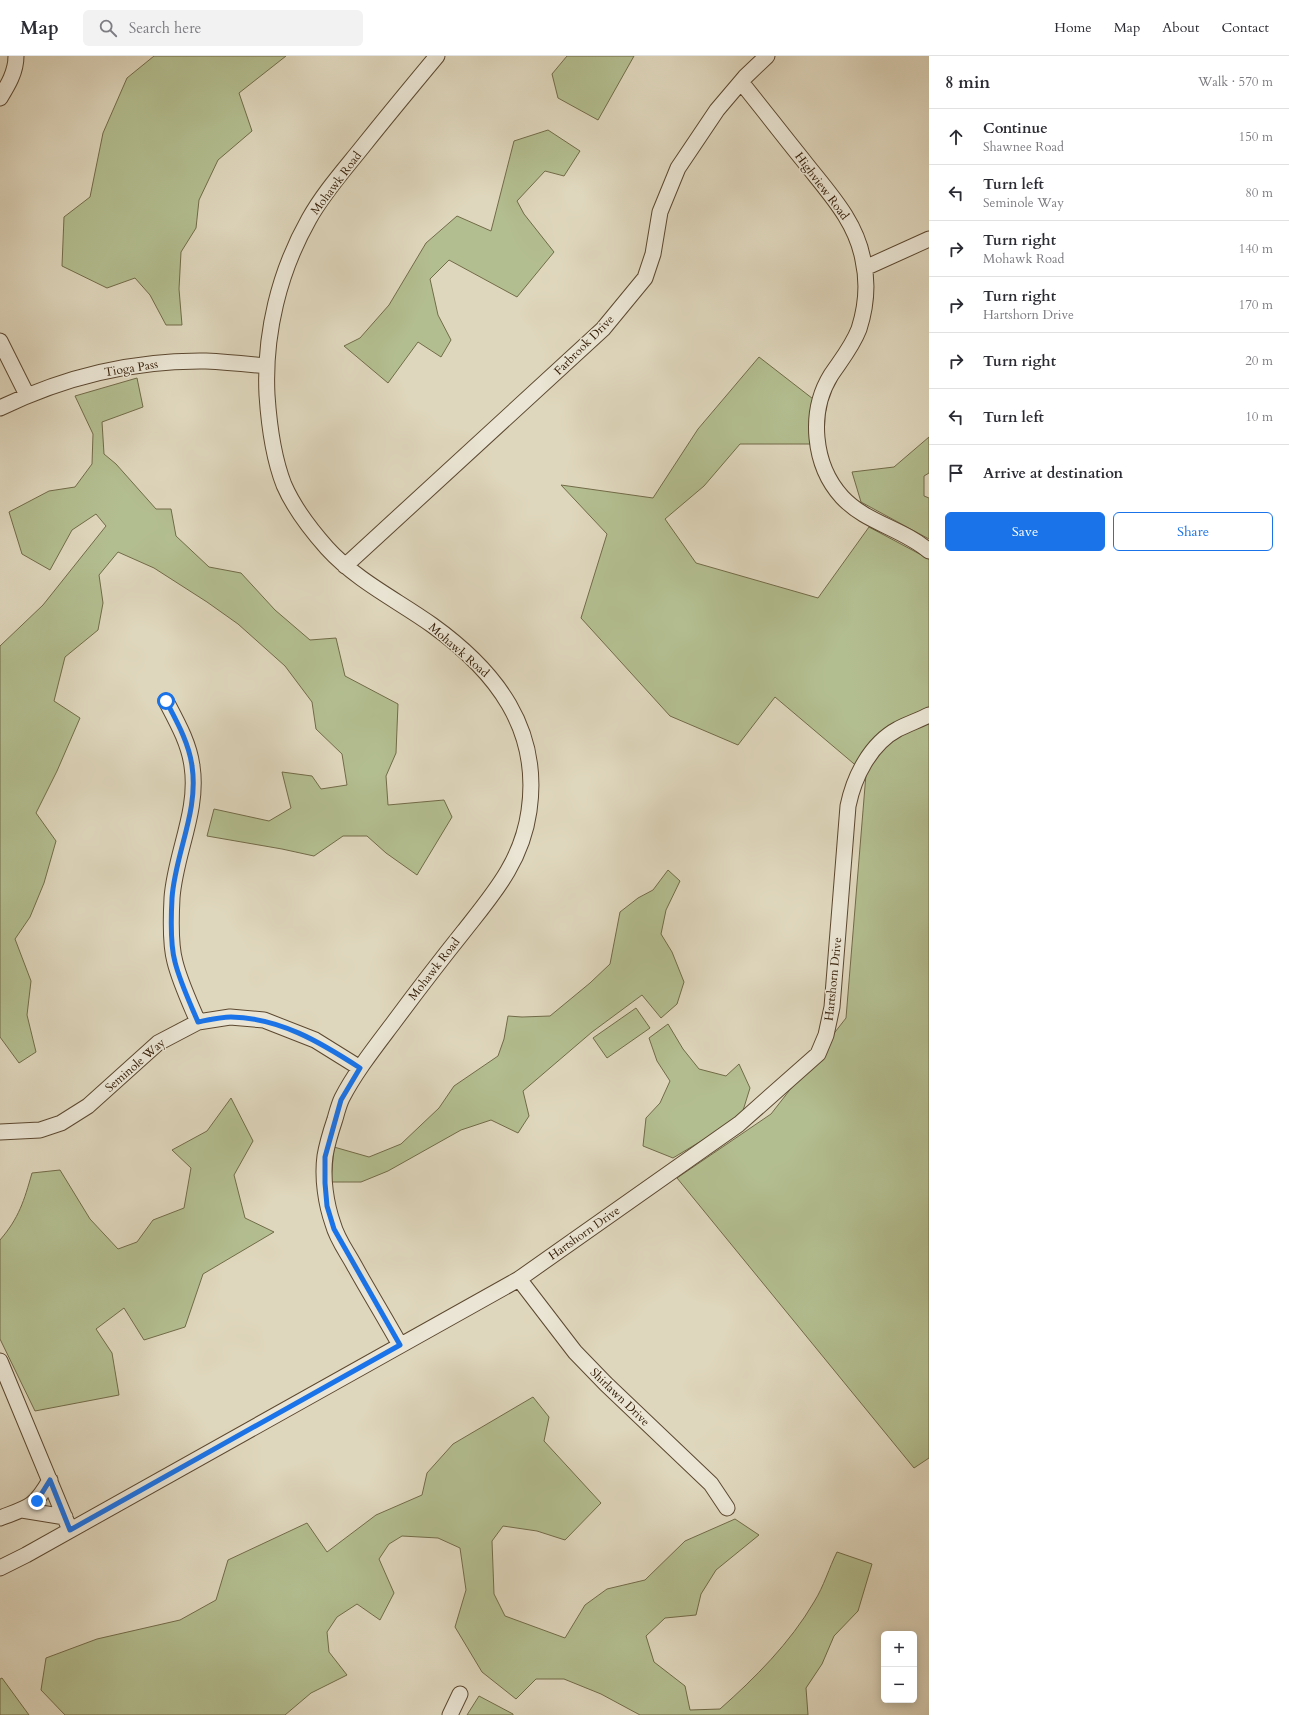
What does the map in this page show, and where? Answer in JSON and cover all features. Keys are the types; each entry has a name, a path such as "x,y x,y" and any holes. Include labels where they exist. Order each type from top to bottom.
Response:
{"street":[{"path":"0,98 13,76 16,56"},
{"name":"Mohawk Road","path":"400,1345 334,1229 327,1206 325,1157 341,1100 360,1068 427,976 504,879 513,864 525,830 530,794 530,776 524,741 518,723 511,707 491,677 474,660 433,626 368,584 345,566 312,530 297,509 284,486 274,446 268,413 267,366 268,345 282,279 310,217 328,189 436,56"},
{"name":"Farbrook Drive","path":"345,566 603,329 645,278 653,254 660,212 678,168 717,110 741,82 767,56"},
{"name":"Highview Road","path":"741,82 842,209 856,233 865,268 865,301 859,328 854,341 844,359 831,376 822,396 816,427 821,459 829,478 842,496 857,510 876,522 892,527 911,537 929,551"},
{"path":"865,268 929,239"},
{"path":"0,341 27,395"},
{"name":"Tioga Pass","path":"0,408 27,395 62,382 109,370 158,363 206,361 267,366"},
{"path":"166,701 186,740 192,766 194,790 186,833 176,866 172,899 172,934 174,962 198,1022"},
{"name":"Hartshorn Drive","path":"0,1568 67,1524 400,1345 519,1279 739,1124 818,1054 826,1035 832,1007 847,812 850,795 864,763 878,745 896,730 929,715"},
{"name":"Seminole Way","path":"0,1132 40,1130 61,1123 88,1106 158,1043 198,1022 230,1017 264,1020 315,1040 360,1068"},
{"name":"Shirlawn Drive","path":"519,1279 575,1352 606,1384 711,1484 727,1508"},
{"path":"0,1361 67,1524"},
{"path":"0,1518 22,1510 37,1501 50,1480"},
{"path":"22,1510 67,1524"},
{"path":"450,1715 460,1694"}],"green space":[{"path":"154,56 286,56 239,93 252,131 218,160 199,200 196,228 181,252 179,289 182,325 166,325 150,295 135,278 107,288 62,266 64,217 90,197 103,133 127,78"},
{"path":"567,56 634,56 598,120 558,98 552,74"},
{"path":"548,130 580,151 564,176 545,171 517,201 524,214 554,252 517,297 449,260 430,279 438,315 451,340 441,357 418,342 388,383 344,346 360,338 389,305 426,243 457,216 491,231 514,141"},
{"path":"759,357 826,409 819,444 740,444 704,486 665,519 696,563 818,598 869,527 929,559 929,1458 914,1468 677,1178 771,1114 846,1018 866,774 775,697 738,745 670,716 581,618 607,534 561,485 653,498 698,429"},
{"path":"137,378 143,407 102,422 104,454 116,464 156,509 171,509 176,536 209,567 241,573 275,610 310,640 336,638 345,676 398,704 396,753 386,776 388,805 444,800 452,817 417,875 386,853 367,836 343,836 314,856 207,836 214,809 269,821 291,808 282,772 312,776 321,789 347,785 342,754 316,729 312,702 285,666 238,624 207,602 154,568 118,552 99,575 103,603 98,630 65,657 54,701 80,718 57,771 36,813 56,841 44,883 30,917 15,939 31,981 27,1015 36,1052 19,1063 0,1037 0,646 43,605 106,526 96,514 72,530 50,570 22,554 9,512 49,491 75,487 92,464 93,434 75,396"},
{"path":"929,437 929,473 924,476 924,496 929,498 929,539 861,502 852,472 894,467"},
{"path":"668,870 680,881 666,910 661,934 672,952 684,982 677,1004 661,1018 642,995 592,1032 523,1091 529,1116 518,1133 491,1120 461,1130 388,1171 361,1182 331,1182 334,1147 369,1157 401,1144 439,1108 454,1086 498,1056 504,1039 508,1016 550,1016 590,983 610,964 620,912 638,898 653,890"},
{"path":"636,1008 650,1028 607,1058 593,1038"},
{"path":"668,1024 683,1049 699,1069 726,1076 739,1064 750,1088 741,1117 673,1158 643,1146 646,1118 660,1103 670,1081 657,1061 649,1038"},
{"path":"231,1098 253,1141 234,1175 245,1218 274,1232 203,1274 185,1327 144,1340 124,1308 96,1329 112,1353 119,1395 35,1411 0,1339 0,1240 7,1232 20,1209 32,1173 60,1170 90,1219 118,1249 137,1242 153,1220 184,1208 191,1168 172,1150 207,1131"},
{"path":"533,1397 549,1417 544,1441 601,1503 565,1540 537,1531 503,1526 492,1541 494,1594 505,1616 565,1638 585,1605 607,1589 645,1580 685,1541 735,1519 759,1535 716,1570 701,1594 696,1615 665,1618 646,1636 654,1662 685,1686 690,1710 720,1709 759,1672 794,1632 818,1596 837,1552 872,1564 858,1611 834,1636 822,1664 806,1688 808,1715 640,1715 601,1694 564,1679 536,1679 516,1699 482,1672 455,1627 466,1590 460,1548 438,1538 402,1536 389,1544 379,1559 394,1593 380,1620 357,1604 337,1617 327,1632 329,1652 347,1675 311,1693 285,1715 65,1715 41,1690 46,1658 97,1639 180,1620 216,1600 228,1560 307,1523 327,1552 376,1515 422,1495 427,1473 453,1444"},
{"path":"2,1678 29,1715 0,1715 0,1679"},
{"path":"479,1696 513,1714 513,1715 467,1715"}],"route":[{"path":"37,1501 50,1480 70,1530 400,1345 334,1229 327,1206 325,1157 341,1100 360,1068 315,1040 264,1020 230,1017 198,1022 174,962 172,899 176,866 186,833 194,790 192,766 186,740 166,701"}]}
